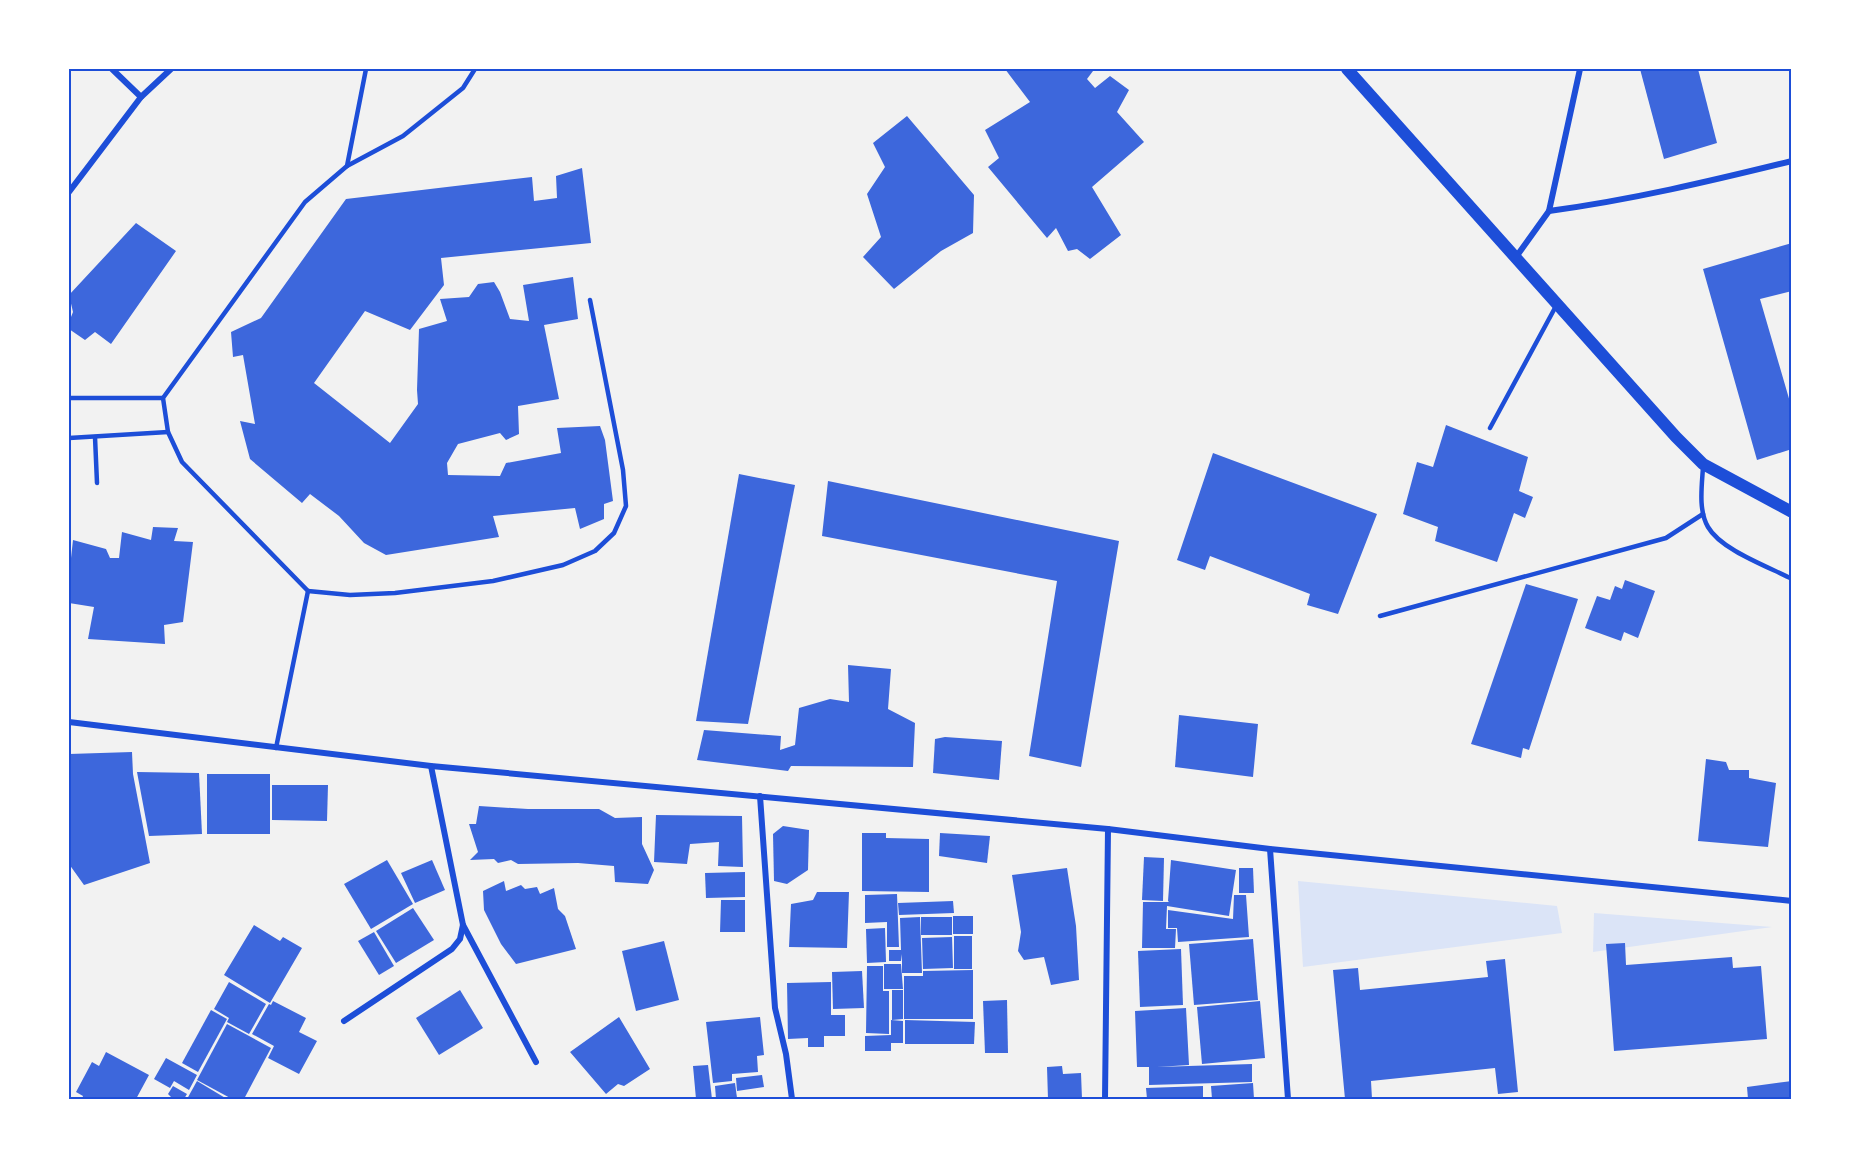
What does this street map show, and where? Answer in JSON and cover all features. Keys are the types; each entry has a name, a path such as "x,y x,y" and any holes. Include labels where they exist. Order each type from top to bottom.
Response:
{"main road":[{"path":"1347,69 1650,410 1703,464 1792,512"}],"street":[{"path":"112,69 141,97"},
{"path":"69,192 141,97 171,69"},
{"path":"1516,257 1549,211 1580,69"},
{"path":"1549,211 1612,202 1792,161"},
{"path":"69,722 431,765 1108,829 1270,849 1792,901"},
{"path":"431,765 463,925 536,1062"},
{"path":"760,796 775,1008 786,1054 792,1099"},
{"path":"1105,1099 1108,829"},
{"path":"1270,849 1288,1099"},
{"path":"344,1021 452,948 460,939 463,925"}],"lane":[{"path":"347,166 366,69"},
{"path":"475,69 463,88 403,136 347,166 305,202 163,398 168,432 182,462 308,591 350,595 395,593 493,581 563,564 595,551 614,533 626,506 623,470 590,300"},
{"path":"1490,428 1557,304"},
{"path":"69,398 163,398"},
{"path":"69,438 168,432"},
{"path":"95,437 97,483"},
{"path":"1703,464 1701,491 1708,528 1719,540 1734,550 1792,579"},
{"path":"1380,615 1666,538 1704,514"},
{"path":"276,748 308,591"}],"shaded area":[{"path":"1298,881 1557,906 1562,933 1303,967"},
{"path":"1594,913 1772,927 1593,952"}],"building":[{"path":"1005,69 1091,69 1093,71 1087,79 1095,88 1110,76 1129,90 1117,112 1144,142 1092,187 1121,235 1090,259 1077,249 1068,251 1056,228 1047,238 988,167 999,158 985,130 1030,102"},
{"path":"1640,69 1698,69 1717,143 1664,159"},
{"path":"907,116 974,195 973,233 941,251 894,289 863,257 881,237 867,194 885,167 873,143"},
{"path":"582,168 591,243 441,258 444,285 410,330 365,311 314,383 390,443 418,404 419,329 447,321 440,299 469,297 478,284 494,282 510,319 529,321 523,285 573,277 578,319 544,325 559,399 518,406 519,434 506,440 500,433 458,444 447,463 448,475 500,476 506,463 561,453 557,428 600,426 605,440 613,501 604,504 604,519 580,529 575,508 493,516 499,537 386,555 364,543 339,516 310,494 302,503 250,459 240,421 255,424 243,355 233,357 231,332 261,318 346,199 532,177 534,201 557,198 556,176"},
{"path":"136,223 176,251 111,344 95,332 85,340 69,329 73,312 69,295"},
{"path":"1792,243 1792,291 1760,299 1790,402 1792,401 1792,449 1757,460 1703,269"},
{"path":"1446,425 1528,457 1519,491 1533,497 1525,518 1514,513 1497,562 1435,541 1438,527 1403,514 1417,462 1433,467"},
{"path":"1213,453 1377,514 1338,614 1307,605 1310,594 1210,556 1205,570 1177,560"},
{"path":"739,474 795,485 748,724 696,721"},
{"path":"828,481 1119,541 1081,767 1029,756 1057,581 822,536"},
{"path":"153,527 178,528 174,541 193,542 183,622 164,625 165,644 88,639 94,607 69,603 73,540 106,549 110,558 119,558 122,532 151,540"},
{"path":"1625,580 1655,591 1638,638 1624,632 1621,641 1585,628 1597,596 1610,600 1615,586 1622,589"},
{"path":"1526,584 1578,599 1529,750 1523,748 1521,758 1471,744"},
{"path":"848,665 891,669 888,709 915,723 913,767 791,766 788,771 697,760 704,730 781,736 780,750 795,745 799,708 830,699 849,702"},
{"path":"1179,715 1258,724 1253,777 1175,767"},
{"path":"945,737 1002,741 999,780 933,773 935,739"},
{"path":"132,752 133,774 150,863 84,885 69,864 69,754"},
{"path":"1706,759 1726,762 1729,770 1749,770 1749,778 1776,783 1768,847 1698,841"},
{"path":"137,772 199,773 202,834 149,836"},
{"path":"207,774 270,774 270,834 207,834"},
{"path":"272,785 328,785 327,821 272,820"},
{"path":"479,806 599,809 615,818 642,817 642,844 654,870 648,884 615,882 614,866 578,863 518,864 511,860 498,863 494,859 470,860 478,852 469,824 476,824"},
{"path":"656,815 742,816 743,867 718,866 719,842 690,844 687,864 654,862"},
{"path":"783,826 809,830 808,870 787,884 774,881 773,834"},
{"path":"862,833 886,833 886,838 929,839 929,892 862,891"},
{"path":"940,833 990,836 987,863 939,856"},
{"path":"1144,857 1164,858 1163,901 1142,900"},
{"path":"387,860 413,904 371,929 344,884"},
{"path":"432,860 445,890 415,903 401,873"},
{"path":"1171,860 1236,870 1229,916 1167,906 1166,929 1176,929 1175,948 1142,948 1143,902 1169,902"},
{"path":"1067,868 1076,926 1079,980 1051,985 1044,957 1024,960 1018,951 1021,932 1012,875"},
{"path":"1239,868 1253,868 1254,893 1239,893"},
{"path":"745,872 745,897 706,898 705,873"},
{"path":"504,881 506,891 521,885 525,889 537,887 540,894 554,888 558,909 565,916 576,949 516,964 501,944 484,910 483,891"},
{"path":"817,892 849,892 847,948 789,947 791,904 813,900"},
{"path":"897,894 899,947 887,947 887,922 865,923 865,895"},
{"path":"1234,895 1246,895 1249,937 1178,942 1177,928 1168,928 1168,910 1233,919"},
{"path":"721,900 745,900 745,932 720,932"},
{"path":"953,901 954,913 899,915 898,903"},
{"path":"413,908 434,940 396,963 376,931"},
{"path":"953,916 973,916 973,934 953,934"},
{"path":"920,917 922,973 902,973 902,954 901,961 889,961 889,950 901,950 900,918"},
{"path":"921,917 952,917 952,935 921,935"},
{"path":"254,925 280,941 283,937 302,948 270,1003 224,975"},
{"path":"885,928 886,962 867,963 866,929"},
{"path":"374,932 394,966 379,975 358,941"},
{"path":"954,936 972,936 972,969 954,969"},
{"path":"952,937 953,968 923,969 922,938"},
{"path":"1253,939 1258,1000 1194,1005 1189,944"},
{"path":"664,941 679,1000 636,1011 622,951"},
{"path":"1625,943 1626,965 1732,957 1733,968 1761,966 1767,1039 1614,1051 1606,944"},
{"path":"1181,949 1183,1005 1140,1007 1138,951"},
{"path":"1505,959 1518,1092 1498,1094 1495,1068 1371,1081 1372,1099 1345,1099 1333,970 1358,968 1360,990 1488,977 1486,961"},
{"path":"884,964 901,964 903,989 884,989"},
{"path":"867,966 883,966 883,991 889,991 889,1034 866,1033"},
{"path":"973,970 973,1019 904,1019 904,976 923,976 923,971"},
{"path":"862,971 864,1008 833,1009 832,972"},
{"path":"229,982 266,1004 249,1034 227,1022 229,1018 214,1009"},
{"path":"831,982 831,1015 845,1015 845,1036 824,1036 824,1047 808,1047 808,1038 788,1039 787,983"},
{"path":"460,990 483,1028 439,1055 416,1018"},
{"path":"892,990 903,990 903,1019 892,1020"},
{"path":"1007,1000 1008,1053 985,1053 983,1001"},
{"path":"273,1001 306,1018 299,1032 317,1041 299,1074 268,1058 274,1046 252,1034"},
{"path":"1260,1001 1265,1058 1202,1064 1197,1007"},
{"path":"1186,1008 1189,1065 1157,1067 1252,1064 1252,1082 1149,1085 1149,1067 1137,1067 1135,1011"},
{"path":"211,1010 227,1019 198,1072 182,1063"},
{"path":"619,1017 650,1069 624,1086 618,1084 606,1094 570,1052"},
{"path":"760,1017 764,1055 757,1056 758,1072 732,1074 732,1081 713,1083 706,1022"},
{"path":"891,1020 903,1021 903,1043 891,1043 891,1051 865,1051 865,1036 891,1035"},
{"path":"905,1020 975,1022 974,1044 905,1044"},
{"path":"227,1024 271,1048 244,1099 232,1099 197,1080"},
{"path":"106,1052 149,1075 136,1099 82,1099 83,1096 76,1092 92,1062 99,1066"},
{"path":"166,1058 197,1075 189,1090 174,1081 170,1088 154,1079"},
{"path":"708,1065 712,1099 696,1099 693,1066"},
{"path":"1062,1066 1063,1074 1081,1073 1082,1099 1048,1099 1047,1067"},
{"path":"762,1075 764,1087 737,1091 736,1078"},
{"path":"197,1081 227,1099 187,1099"},
{"path":"1792,1081 1792,1099 1748,1099 1747,1087"},
{"path":"735,1083 737,1098 716,1099 715,1086"},
{"path":"1253,1083 1254,1099 1212,1099 1211,1086"},
{"path":"173,1086 187,1094 184,1099 173,1099 168,1094"},
{"path":"1203,1086 1203,1099 1147,1099 1146,1088"}]}
